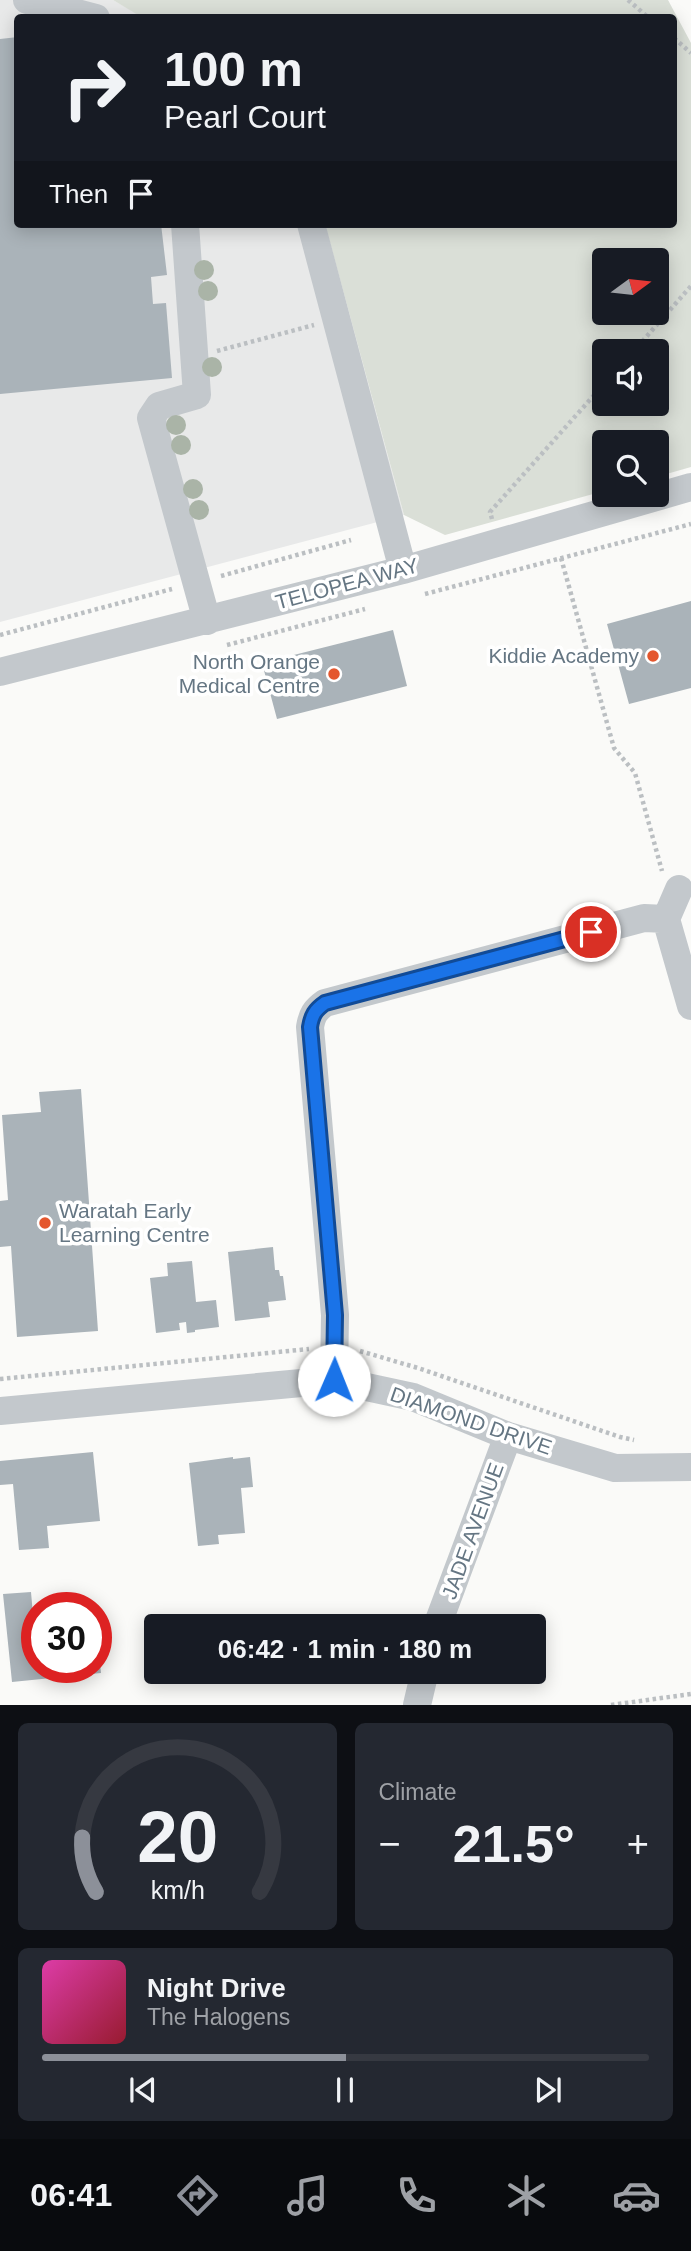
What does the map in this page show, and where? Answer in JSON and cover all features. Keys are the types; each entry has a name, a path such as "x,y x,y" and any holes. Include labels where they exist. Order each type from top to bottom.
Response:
{"street":[{"path":"27,0 82,14"},
{"path":"185,228 197,395 159,406 151,418 207,621"},
{"path":"312,228 403,570"},
{"name":"TELOPEA WAY","path":"0,672 403,570 691,487"},
{"path":"334,1380 335,1315 310,1027 316,1010 325,1003 644,918 674,902 691,1006"},
{"name":"DIAMOND DRIVE","path":"0,1411 334,1380 414,1397 508,1436 615,1468 691,1467"},
{"name":"JADE AVENUE","path":"441,1614 508,1436"},
{"path":"418,1705 422,1684"}],"path":[{"path":"628,0 644,14"},
{"path":"677,41 691,53"},
{"path":"644,339 691,286"},
{"path":"208,354 314,325"},
{"path":"499,542 490,512 592,397"},
{"path":"417,596 691,524"},
{"path":"561,558 614,748 635,773 667,890 674,902"},
{"path":"228,645 377,606"},
{"path":"611,1705 691,1694"}],"shaded area":[{"path":"0,0 113,0 138,14 14,14 14,228 326,228 404,515 0,622"},
{"path":"113,0 668,0 675,14 136,14"},
{"path":"677,17 691,43 691,467 669,473 669,430 592,430 592,494 445,535 404,515 326,228 677,228"}],"building":[{"path":"14,37 14,228 161,228 167,275 151,277 153,304 166,303 172,378 0,394 0,39"},
{"name":"Kiddie Academy","path":"691,601 691,688 629,704 607,624"},
{"name":"North Orange Medical Centre","path":"393,630 407,686 277,719 262,663"},
{"name":"Waratah Early Learning Centre","path":"81,1089 98,1331 17,1337 11,1246 0,1247 0,1201 8,1200 2,1115 41,1112 39,1092"},
{"path":"273,1247 275,1270 279,1270 280,1276 283,1276 286,1300 268,1302 270,1317 235,1321 228,1252"},
{"path":"192,1261 196,1302 216,1300 219,1327 187,1333 186,1322 179,1323 180,1330 156,1333 150,1278 168,1276 167,1263"},
{"path":"93,1452 100,1521 47,1526 49,1548 19,1550 13,1484 0,1485 0,1461"},
{"path":"250,1457 253,1487 241,1488 245,1533 218,1535 219,1544 198,1546 189,1463"},
{"path":"21,1593 21,1681 12,1682 3,1594"}],"place":[{"name":"Kiddie Academy","path":"653,656"},
{"name":"North Orange Medical Centre","path":"334,674"},
{"name":"Waratah Early Learning Centre","path":"45,1223"}],"route":[{"path":"334,1380 335,1315 310,1027 316,1010 325,1003 591,932"}]}
